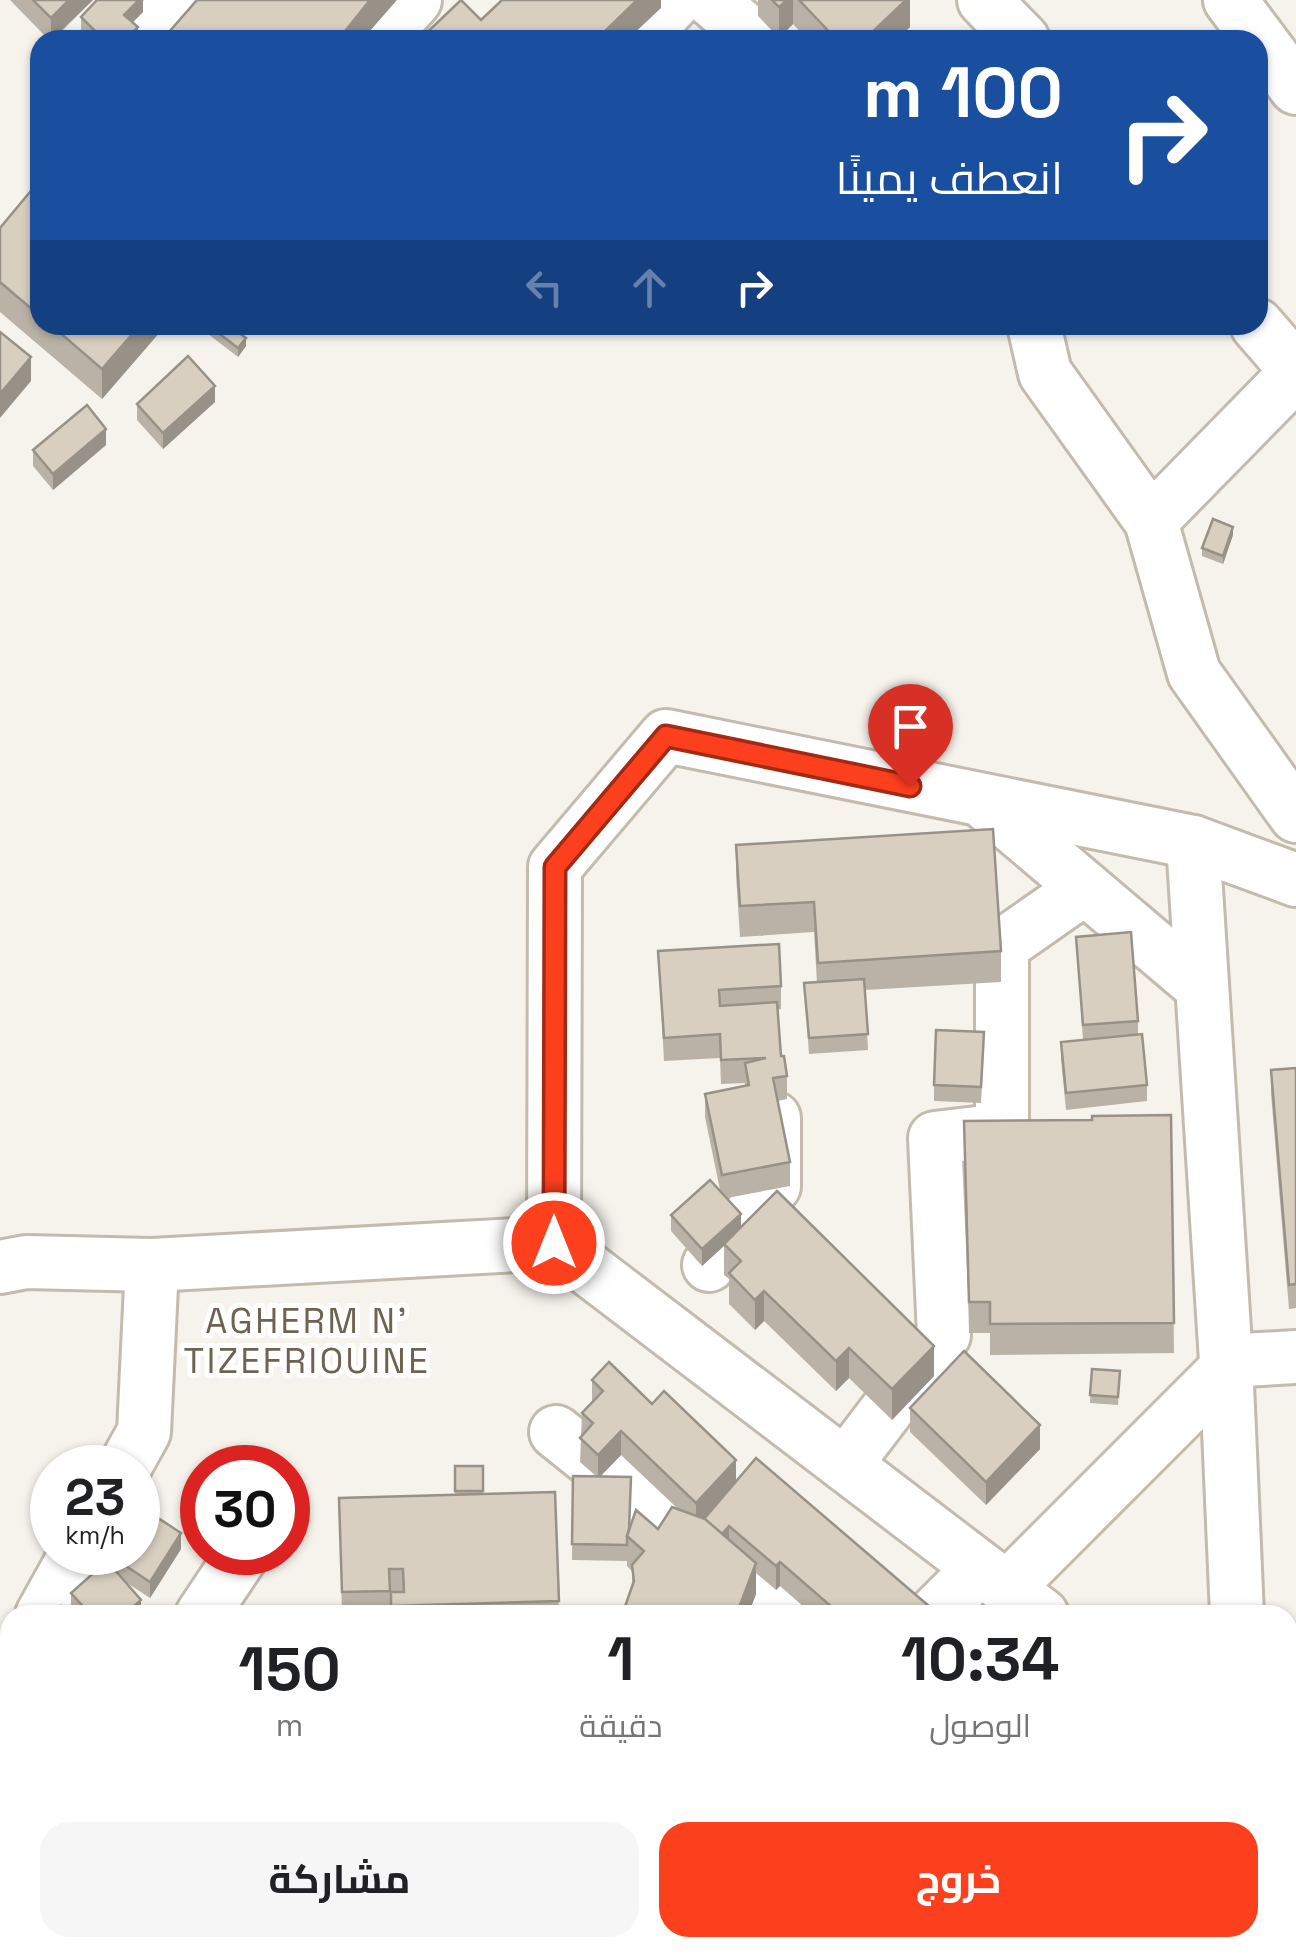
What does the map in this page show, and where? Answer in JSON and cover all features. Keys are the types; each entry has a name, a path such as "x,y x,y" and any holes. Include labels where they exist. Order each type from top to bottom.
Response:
{"street":[{"path":"388,30 415,0"},
{"path":"649,30 676,0"},
{"path":"711,0 746,30"},
{"path":"1230,0 1251,30"},
{"path":"1036,335 1046,373 1151,521 1194,673 1296,816"},
{"path":"1151,521 1296,372 1266,335"},
{"path":"554,1243 555,867 666,736 1192,842 1296,880"},
{"path":"980,800 1202,987"},
{"path":"1192,842 1226,1365 1237,1605"},
{"path":"845,1465 913,1344 944,1336 935,1138 1026,1130 1002,946 1085,888"},
{"path":"710,1265 766,1226 774,1186 774,1074"},
{"path":"0,1267 26,1262 152,1265 554,1243 1009,1590"},
{"path":"137,1445 144,1432 152,1265"},
{"path":"963,1605 1009,1590 1226,1365 1296,1357"},
{"path":"556,1432 772,1605"},
{"path":"47,1605 64,1575"},
{"path":"209,1605 229,1575"}],"building":[{"path":"33,0 69,0 51,18"},
{"path":"97,0 139,0 124,15 138,27 135,30 94,30 81,17"},
{"path":"197,0 370,0 346,30 171,30"},
{"path":"461,0 481,20 502,0 637,0 606,30 430,30"},
{"path":"799,0 906,0 874,30 828,30"},
{"path":"30,192 30,308 0,282 0,228"},
{"path":"0,332 31,357 0,394"},
{"path":"63,335 131,335 102,369"},
{"path":"221,335 246,338 238,348"},
{"path":"188,356 215,386 163,433 137,404"},
{"path":"87,405 106,429 53,474 33,450"},
{"path":"1213,519 1233,527 1223,556 1202,548"},
{"path":"993,829 1001,951 818,963 814,902 740,906 736,845"},
{"path":"1131,932 1138,1021 1083,1025 1076,937"},
{"path":"779,944 781,986 719,990 720,1006 777,1002 781,1056 787,1076 773,1078 790,1162 722,1175 705,1094 749,1085 745,1063 766,1058 721,1060 720,1034 664,1038 658,951"},
{"path":"864,979 868,1034 809,1038 804,983"},
{"path":"936,1030 984,1032 981,1087 934,1085"},
{"path":"1142,1034 1147,1085 1066,1093 1061,1042"},
{"path":"1296,1068 1296,1284 1289,1285 1271,1070"},
{"path":"1171,1115 1174,1323 990,1324 990,1302 969,1302 964,1121"},
{"path":"710,1180 741,1214 702,1249 671,1215"},
{"path":"777,1191 934,1346 892,1389 849,1348 836,1361 764,1291 755,1300 729,1273 741,1261 724,1244"},
{"path":"964,1351 1040,1425 986,1482 910,1408"},
{"path":"609,1362 652,1404 664,1391 736,1460 696,1503 621,1431 598,1455 580,1438 593,1423 582,1413 603,1391 592,1380"},
{"path":"1092,1369 1120,1371 1118,1397 1090,1395"},
{"path":"756,1458 928,1605 829,1605 780,1562 776,1566 729,1526 722,1534 704,1519"},
{"path":"455,1466 483,1466 483,1491 455,1491"},
{"path":"573,1476 631,1477 627,1545 572,1544"},
{"path":"555,1492 559,1601 391,1605 391,1592 404,1592 403,1569 389,1569 390,1591 342,1592 339,1498"},
{"path":"672,1507 705,1519 756,1563 740,1605 626,1605 634,1581 632,1565 644,1551 627,1536 636,1510 658,1529"},
{"path":"160,1519 180,1535 160,1566"},
{"path":"91,1575 119,1575 141,1600 135,1605 82,1605 71,1593"}],"district":[{"name":"AGHERM N' TIZEFRIOUINE","path":"307,1341"}],"route":[{"path":"554,1243 555,867 666,736 910,786"}]}
